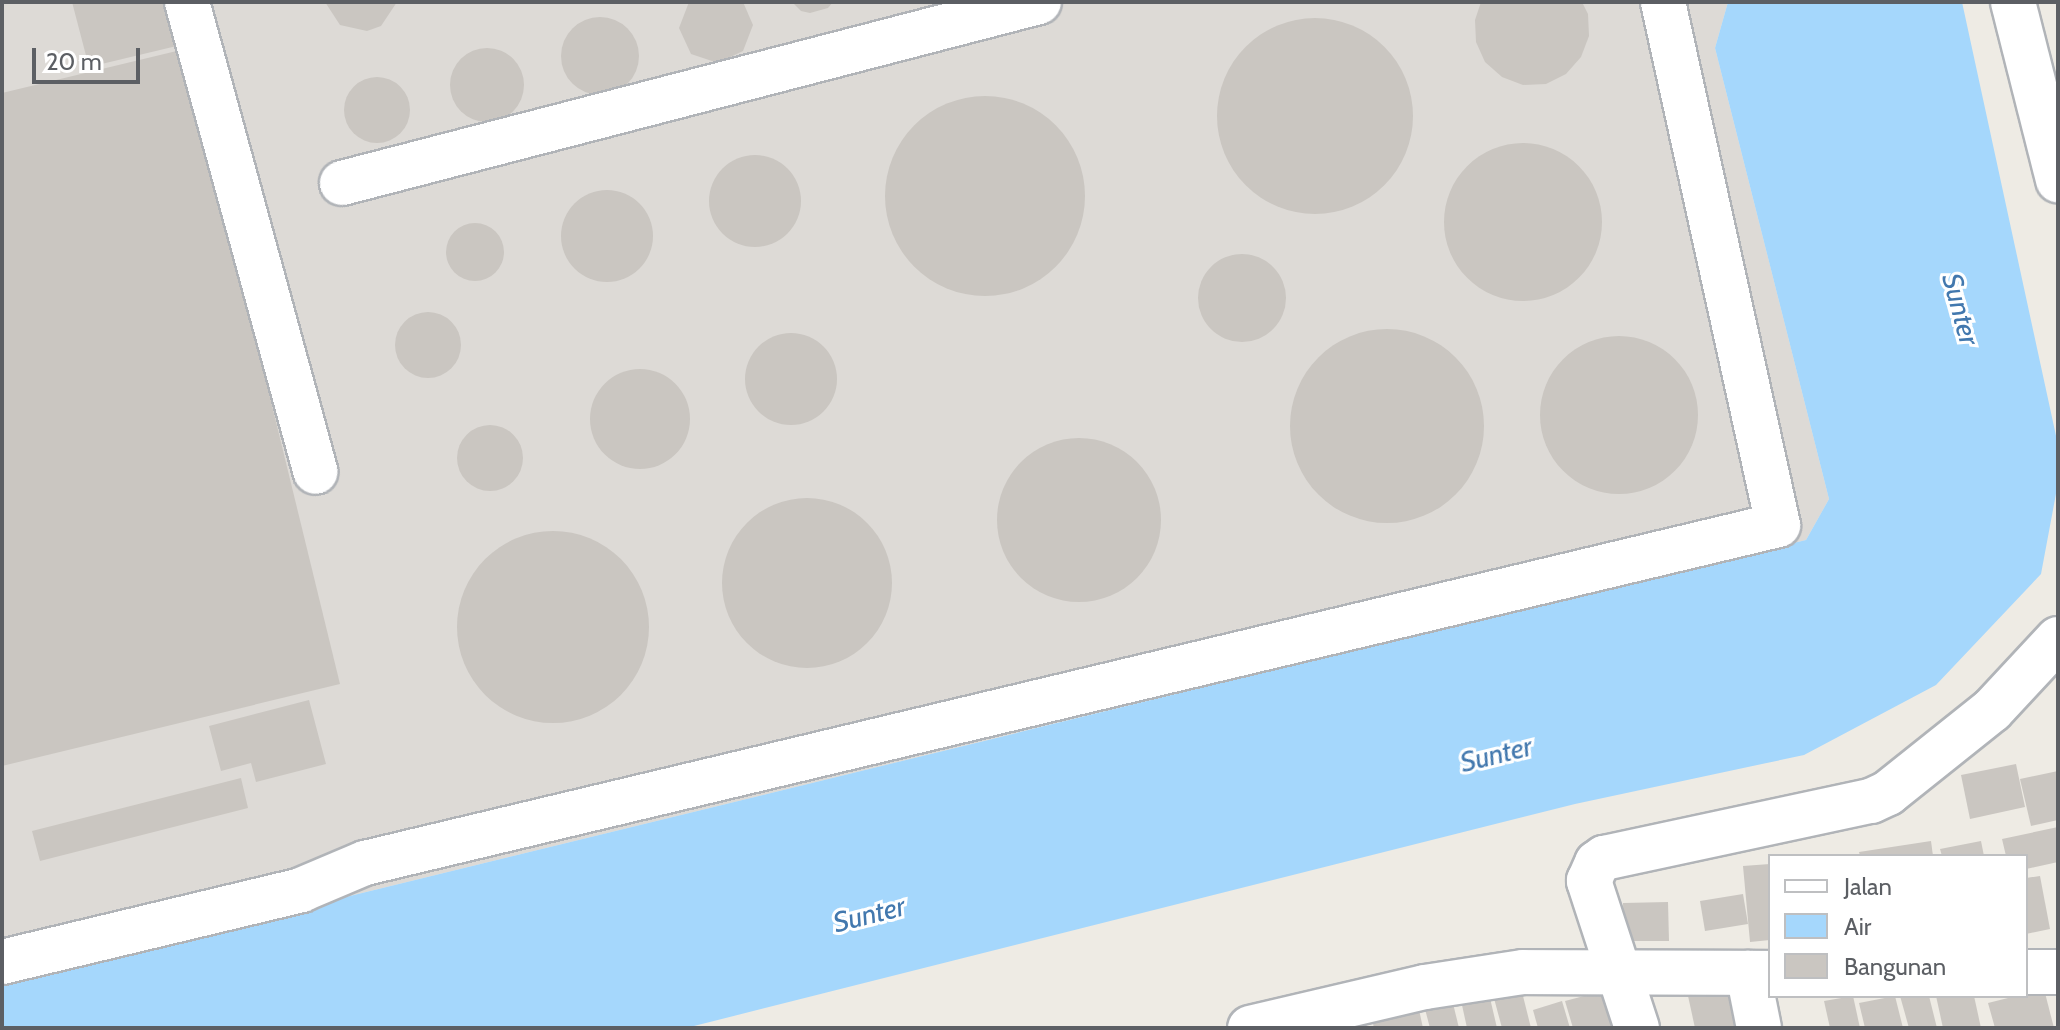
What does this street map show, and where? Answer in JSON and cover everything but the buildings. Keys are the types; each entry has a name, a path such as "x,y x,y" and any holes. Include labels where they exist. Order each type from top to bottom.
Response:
{"street":[{"path":"187,2 316,472"},
{"path":"342,183 1039,2"},
{"path":"2,962 301,890 365,863 1778,525 1663,2"},
{"path":"2013,2 2058,180"},
{"path":"1637,1028 1589,881 1592,868 1604,858 1871,801 1888,793 1992,710 2058,639"},
{"path":"1250,1028 1425,987 1523,972 1621,975 1759,973 1759,1028"},
{"path":"2028,972 2058,972"}],"shaded area":[{"path":"2,2 1728,2 1715,48 1829,499 1806,540 2,981"}],"water":[{"name":"Sunter","path":"1728,2 1962,2 2058,445 2058,483 2041,574 1936,685 1804,755 1575,804 686,1028 2,1028 2,981 1806,540 1829,499 1715,48"}]}
